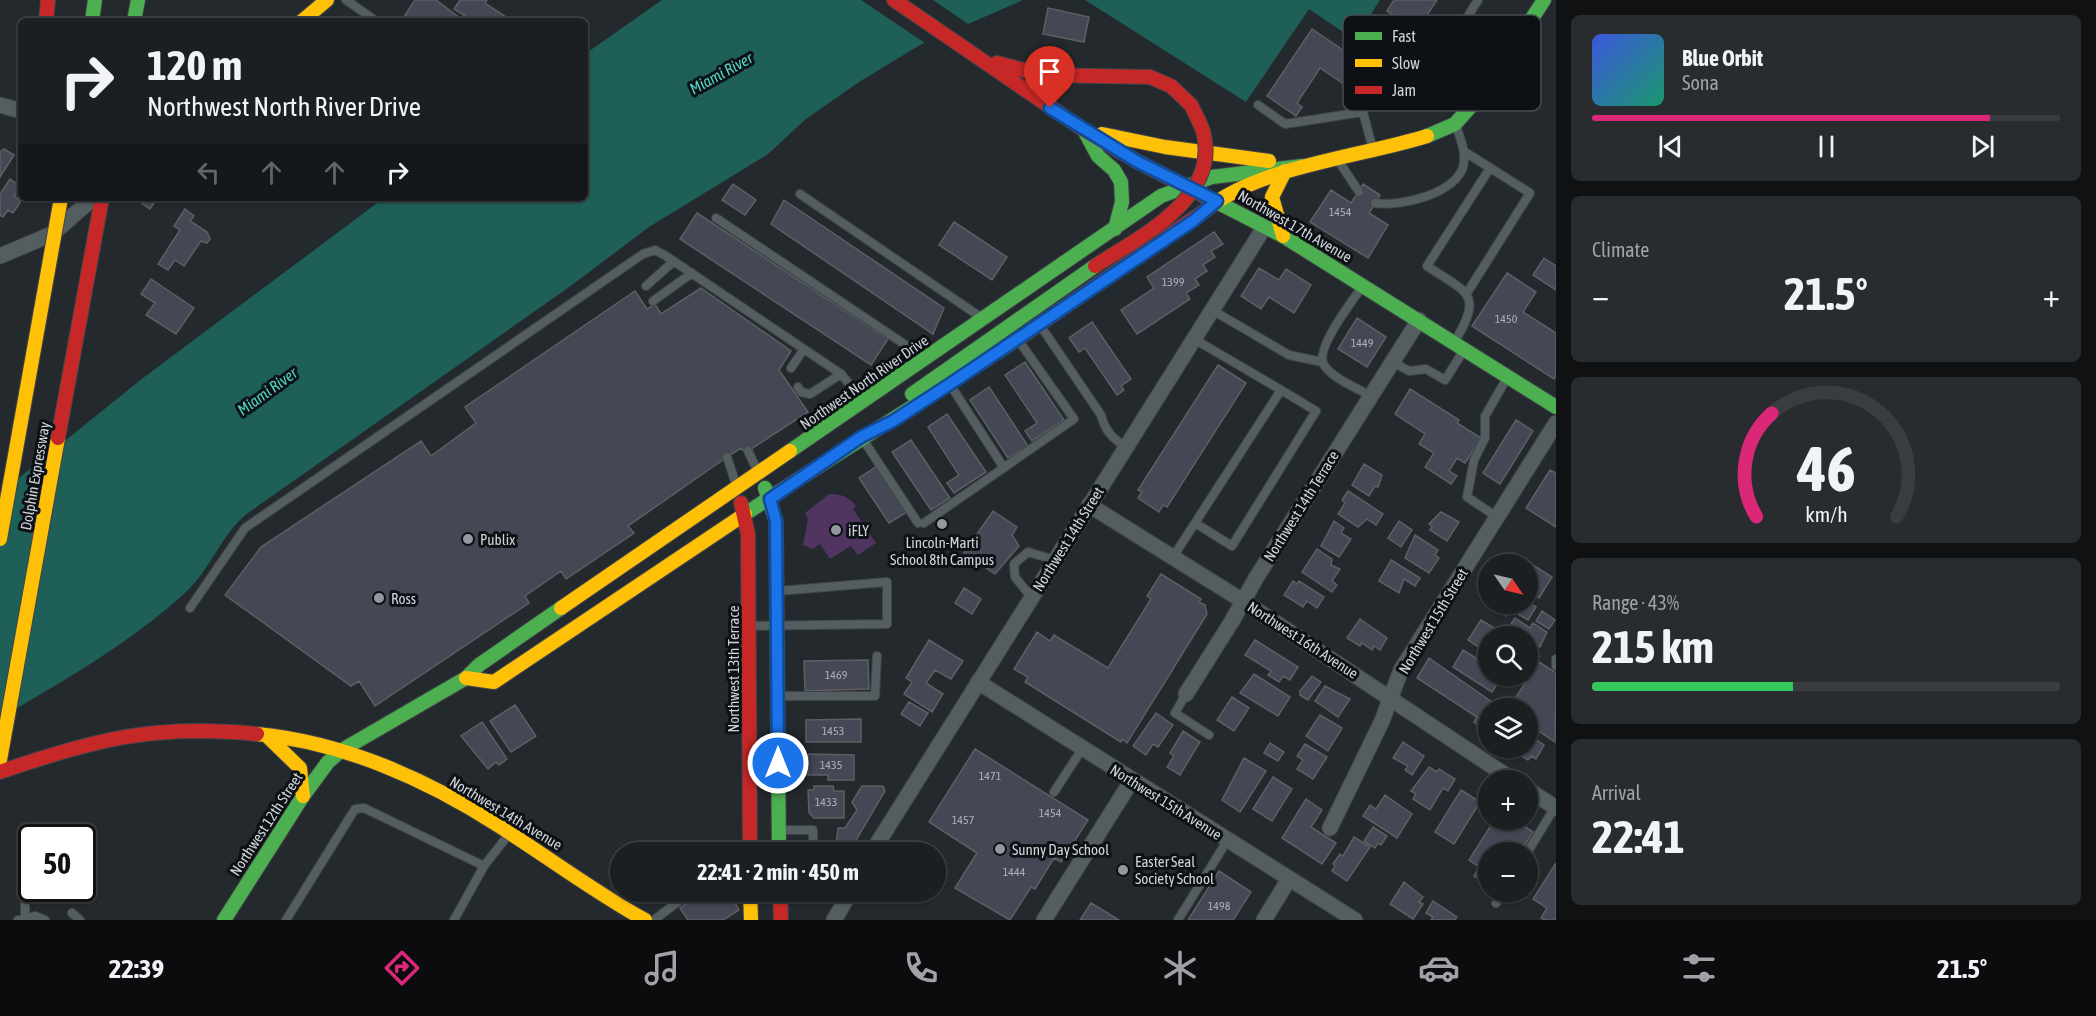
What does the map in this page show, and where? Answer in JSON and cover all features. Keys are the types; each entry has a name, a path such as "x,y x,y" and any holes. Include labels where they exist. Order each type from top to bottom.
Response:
{"main road":[{"path":"46,18 48,0"},
{"path":"78,0 92,18"},
{"path":"94,18 95,0"},
{"path":"135,18 138,0"},
{"path":"306,18 327,0"},
{"name":"Northwest 17th Avenue","path":"894,0 1083,130 1283,236 1556,407"},
{"name":"Northwest North River Drive","path":"1534,15 1544,0"},
{"path":"861,437 937,375 1182,205 1197,188 1205,167 1207,148 1202,125 1191,105 1171,86 1150,76 1042,75 1004,66 976,55"},
{"name":"Northwest North River Drive","path":"466,678 494,682 861,437 893,421 950,384 1193,221 1217,201 1285,171 1415,141 1455,124 1466,111"},
{"path":"1083,130 1165,147 1302,166"},
{"path":"1083,130 1098,156 1114,170 1121,182 1122,202 1115,229"},
{"name":"Northwest North River Drive","path":"342,750 466,678 479,664 1182,184 1244,172 1302,166"},
{"path":"1283,236 1272,197 1285,171"},
{"name":"Dolphin Expressway","path":"0,539 60,201"},
{"name":"Dolphin Expressway","path":"0,760 101,201"},
{"path":"759,473 776,521 779,842"},
{"name":"Northwest 13th Terrace","path":"737,488 748,534 750,842"},
{"path":"0,772 64,750 127,735 190,730 266,736 342,750"},
{"path":"266,736 300,768 303,796"},
{"name":"Northwest 12th Street","path":"224,920 303,796 322,769 342,750"},
{"name":"Northwest 14th Avenue","path":"342,750 432,788 510,833 645,920"},
{"path":"750,902 751,920"},
{"path":"780,902 780,920"}],"street":[{"path":"0,105 18,110"},
{"path":"0,256 52,234 90,201"},
{"name":"Northwest 14th Street","path":"878,842 1265,226"},
{"name":"Northwest 14th Terrace","path":"1186,694 1419,320"},
{"name":"Northwest 15th Street","path":"1330,828 1370,747 1401,670 1556,423"},
{"name":"Northwest 16th Avenue","path":"1089,505 1243,601 1498,770"},
{"name":"Northwest 15th Avenue","path":"978,682 1355,920"},
{"path":"1044,920 1132,780"},
{"path":"1538,796 1555,808"},
{"path":"1264,920 1289,879"},
{"path":"834,920 845,902"}],"lane":[{"path":"346,0 372,18"},
{"path":"1468,15 1478,0"},
{"path":"1258,105 1285,124 1363,112 1373,152"},
{"path":"1376,203 1392,205 1448,186 1462,168 1465,152 1455,124"},
{"path":"1465,152 1530,193 1467,293"},
{"path":"1337,159 1359,192"},
{"path":"1393,362 1409,370 1426,369 1445,380 1469,318 1470,302 1467,293 1427,266 1490,168"},
{"path":"800,194 983,319"},
{"path":"716,218 926,359"},
{"path":"190,608 245,528 643,254 656,250 841,374 864,402"},
{"path":"645,286 674,261"},
{"path":"653,301 692,273"},
{"path":"1322,362 1322,350 1326,342 1362,285"},
{"path":"1212,310 1289,355 1322,362 1331,372 1371,396"},
{"path":"1039,323 1101,415 1103,425 1112,438 1126,447"},
{"path":"861,437 921,523 1074,419 1017,338"},
{"path":"1194,339 1317,411 1232,546 1195,523"},
{"path":"791,368 804,349"},
{"path":"798,387 801,393 810,394 841,374"},
{"path":"1497,517 1467,497 1466,491 1474,460 1485,438 1485,416 1508,376"},
{"path":"950,384 1004,468"},
{"path":"1173,557 1281,390"},
{"path":"748,451 759,473"},
{"path":"727,457 737,488"},
{"path":"1031,597 1014,577 1014,564 1028,552 1055,560"},
{"path":"749,626 887,624 887,582 777,591"},
{"path":"777,696 875,696 877,656"},
{"path":"1556,659 1556,666"},
{"path":"1186,694 1175,713 1209,735"},
{"path":"1054,792 1082,749"},
{"path":"286,920 355,809 364,808 484,866"},
{"path":"1534,842 1555,808"},
{"path":"778,830 813,830 813,842"},
{"path":"454,920 484,866 510,833"},
{"path":"1178,920 1227,841"},
{"path":"24,902 22,918 45,920"},
{"path":"654,920 678,902"},
{"path":"72,913 80,920"}],"shaded area":[{"name":"iFLY","path":"829,494 844,496 856,506 853,509 876,543 858,555 851,546 830,559 820,544 813,549 803,545 808,519 805,513"}],"water":[{"name":"Miami River","path":"662,0 1023,0 920,45 859,82 806,119 768,154 649,227 572,285 248,513 230,531 195,583 165,610 120,644 0,718 0,493 143,378 380,201 588,201 588,52"},
{"path":"1085,0 1380,0 1370,15 1343,15 1343,32 1309,9 1246,102"}],"pier":[{"path":"861,0 933,0 971,26 928,45"}],"building":[{"path":"415,0 436,0 460,18 410,18 405,15"},
{"path":"460,0 487,0 485,3 508,18 468,18 454,9"},
{"path":"1394,0 1437,0 1427,15 1393,15 1387,11"},
{"path":"1048,8 1089,17 1084,42 1043,34"},
{"path":"1312,29 1343,50 1343,84 1320,68 1297,103 1302,107 1296,116 1267,96"},
{"path":"4,149 14,155 0,177 0,152"},
{"path":"10,179 18,185 14,196 21,201 13,213 8,210 3,217 0,215 0,194"},
{"path":"733,184 756,200 745,215 722,200"},
{"path":"1363,184 1380,195 1369,213 1388,225 1368,258 1310,222 1331,190 1351,203"},
{"path":"784,200 944,308 933,334 771,224"},
{"path":"138,201 155,201 150,209"},
{"path":"185,209 194,216 190,221 207,232 210,239 207,243 201,241 184,266 175,260 168,270 158,264 180,230 174,226"},
{"path":"697,213 888,339 871,365 680,239"},
{"path":"954,222 1007,257 992,280 939,245"},
{"path":"1214,232 1223,244 1211,251 1215,257 1203,265 1207,271 1195,279 1199,285 1186,293 1190,299 1137,334 1121,310 1154,288 1147,277"},
{"path":"1544,258 1556,266 1556,290 1533,275"},
{"path":"1259,268 1279,280 1286,269 1311,285 1294,313 1269,297 1261,309 1241,296"},
{"path":"1507,273 1536,292 1523,312 1556,333 1556,375 1554,379 1472,326"},
{"path":"151,279 194,308 176,334 146,315 155,303 141,294"},
{"path":"701,288 791,351 779,370 808,412 745,453 741,448 727,457 628,526 634,533 566,579 561,571 525,596 529,603 375,706 359,681 351,686 225,595 261,547 421,441 431,456 476,423 465,407 635,291 647,309 655,304 661,314"},
{"path":"1357,318 1386,337 1367,367 1338,349"},
{"path":"1092,322 1131,379 1121,386 1124,390 1117,395 1085,348 1079,352 1069,338"},
{"path":"1025,362 1064,420 1032,441 1025,431 1037,423 1005,375"},
{"path":"1218,365 1246,383 1167,507 1163,505 1159,512 1138,498 1142,492 1138,490"},
{"path":"989,387 1028,446 1008,458 970,400"},
{"path":"1410,389 1459,420 1457,423 1481,438 1465,463 1457,458 1449,471 1457,476 1451,484 1425,467 1434,453 1419,444 1425,434 1395,414"},
{"path":"947,414 986,472 954,493 947,483 959,475 928,427"},
{"path":"1516,420 1533,431 1500,484 1483,473"},
{"path":"911,440 950,498 931,510 892,452"},
{"path":"1364,464 1382,475 1378,487 1375,486 1369,496 1352,485"},
{"path":"877,466 907,512 889,523 859,478"},
{"path":"1550,470 1556,473 1556,527 1526,508"},
{"path":"1348,491 1383,514 1376,525 1367,519 1358,527 1338,514 1345,503 1342,500"},
{"path":"993,511 1017,527 1012,535 1019,546 995,574 964,553"},
{"path":"1441,512 1459,522 1447,541 1430,530 1432,526 1429,524"},
{"path":"1334,521 1344,528 1341,533 1351,539 1339,557 1321,546"},
{"path":"1399,521 1412,530 1401,547 1388,538"},
{"path":"1415,535 1438,550 1435,555 1439,558 1429,573 1405,558"},
{"path":"1317,549 1332,559 1331,565 1340,569 1332,581 1337,585 1332,592 1302,572"},
{"path":"1391,560 1420,578 1415,586 1404,579 1399,593 1379,581"},
{"path":"1538,568 1552,577 1538,597"},
{"path":"1161,574 1201,599 1199,602 1205,605 1207,614 1127,743 1122,739 1121,742 1025,682 1028,677 1014,669 1037,632 1050,641 1054,635 1108,668 1151,599 1147,596"},
{"path":"1293,581 1297,584 1299,581 1324,597 1317,608 1307,601 1303,607 1284,595"},
{"path":"964,588 981,599 972,614 955,603"},
{"path":"1542,611 1555,620 1549,629 1536,621"},
{"path":"1518,614 1532,614 1528,620"},
{"path":"1515,618 1527,626 1510,626"},
{"path":"1360,619 1387,638 1380,650 1374,646 1372,650 1362,643 1360,646 1347,638"},
{"path":"1481,620 1491,626 1478,626 1478,646 1468,640"},
{"path":"1538,626 1547,632 1540,647 1538,646"},
{"path":"929,640 963,661 951,679 935,670 926,683 943,694 932,712 904,694 912,682 906,678"},
{"path":"1255,640 1298,667 1290,680 1283,676 1279,682 1268,675 1271,671 1245,655"},
{"path":"1463,650 1478,660 1478,683 1453,667"},
{"path":"1429,658 1486,698 1478,698 1478,725 1474,722 1477,717 1417,678"},
{"path":"868,660 869,689 805,691 804,661"},
{"path":"1539,662 1556,673 1555,742 1538,730 1538,698 1516,698 1523,686 1538,686"},
{"path":"1254,674 1290,697 1278,716 1240,693"},
{"path":"1312,676 1321,682 1308,700 1300,695 1300,691"},
{"path":"1325,686 1350,699 1338,717 1315,701"},
{"path":"1483,686 1496,686 1492,692"},
{"path":"1232,697 1249,708 1234,731 1217,720"},
{"path":"909,702 928,713 920,726 901,714"},
{"path":"515,705 536,736 511,752 490,721"},
{"path":"1156,713 1173,725 1158,747 1153,744 1146,755 1133,746"},
{"path":"1320,715 1342,728 1328,751 1306,736"},
{"path":"861,719 861,742 806,742 806,720"},
{"path":"482,722 507,759 499,765 496,762 488,769 461,736"},
{"path":"1183,731 1200,742 1180,775 1167,767 1174,756 1170,753"},
{"path":"1538,741 1544,745 1538,756"},
{"path":"1403,742 1424,756 1412,775 1405,770 1408,766 1393,758"},
{"path":"1270,743 1284,752 1278,761 1264,753"},
{"path":"1305,744 1327,757 1313,779 1297,769 1303,760 1297,756"},
{"path":"975,749 1088,820 1061,862 1054,858 1035,889 1031,887 1010,920 955,888 977,853 929,822"},
{"path":"808,754 854,755 854,780 828,780 828,775 808,775"},
{"path":"1244,758 1266,771 1240,812 1222,800"},
{"path":"1429,767 1437,772 1439,769 1455,779 1448,791 1443,788 1430,810 1413,799 1416,794 1411,791"},
{"path":"1273,777 1292,789 1272,821 1253,809"},
{"path":"814,786 833,786 834,791 844,791 844,818 814,818 809,813 808,790 814,790"},
{"path":"862,786 883,786 885,791 855,842 836,842 838,828 845,828 857,810 852,802"},
{"path":"1461,790 1478,801 1478,805 1454,844 1435,832"},
{"path":"1385,795 1412,814 1397,838 1363,816 1370,805 1376,809"},
{"path":"1306,799 1322,810 1311,827 1336,843 1322,864 1282,838"},
{"path":"1373,827 1387,836 1381,845 1378,843 1375,848 1364,841"},
{"path":"1488,830 1530,830 1533,832 1526,842 1480,842"},
{"path":"1354,837 1370,847 1347,881 1332,871 1335,866 1333,864 1340,854 1343,856"},
{"path":"1478,846 1478,866 1469,860"},
{"path":"1556,863 1556,920 1541,918 1547,908 1538,902 1538,891"},
{"path":"1219,871 1251,892 1233,920 1188,920"},
{"path":"1404,882 1423,897 1419,902 1423,904 1413,919 1390,904"},
{"path":"1433,901 1457,917 1455,920 1431,920 1433,917 1426,913"},
{"path":"689,902 739,902 736,904 739,910 723,920 688,920 680,908"},
{"path":"1091,903 1119,920 1080,920"}],"traffic: fast":[{"path":"92,18 95,0"},
{"path":"135,18 138,0"},
{"path":"1534,15 1544,0"},
{"path":"1427,136 1455,124 1467,111"},
{"path":"1084,130 1098,156 1114,170 1121,182 1122,202 1115,229"},
{"path":"790,451 1161,196 1212,177 1302,166"},
{"path":"1203,195 1283,236 1556,407"},
{"path":"912,394 1095,266"},
{"path":"745,514 1028,332"},
{"path":"765,488 776,521 779,842"},
{"path":"224,920 303,796 328,762 342,750 466,678 479,665 561,608"}],"traffic: slow":[{"path":"306,18 327,0"},
{"path":"1102,134 1165,147 1269,161"},
{"path":"1206,210 1228,195 1282,173 1427,136"},
{"path":"1283,236 1272,197 1285,171"},
{"path":"0,539 60,201"},
{"path":"0,760 58,438"},
{"path":"561,608 790,451"},
{"path":"466,678 494,682 745,514"},
{"path":"257,734 321,745 383,765 413,778 471,809 645,920"},
{"path":"267,736 300,768 303,796"},
{"path":"750,902 751,920"}],"traffic: jam":[{"path":"46,18 48,0"},
{"path":"894,0 1084,130 1138,162 1203,195"},
{"path":"997,63 1042,75 1150,77 1171,86 1191,105"},
{"path":"1095,266 1153,229 1171,214 1187,197 1199,179 1205,158 1204,135 1191,105"},
{"path":"58,438 101,201"},
{"path":"1028,332 1206,210"},
{"path":"741,503 748,534 750,842"},
{"path":"0,772 66,751 126,737 187,731 257,734"},
{"path":"780,902 781,920"}],"place":[{"name":"Lincoln-Marti School 8th Campus","path":"942,524"},
{"name":"iFLY","path":"836,530"},
{"name":"Publix","path":"468,539"},
{"name":"Ross","path":"379,598"},
{"name":"Sunny Day School","path":"1000,849"},
{"name":"Easter Seal Society School","path":"1123,870"}],"route":[{"path":"778,763 776,521 770,499 861,437 893,421 950,384 1193,221 1217,201 1138,162 1050,108"}]}
